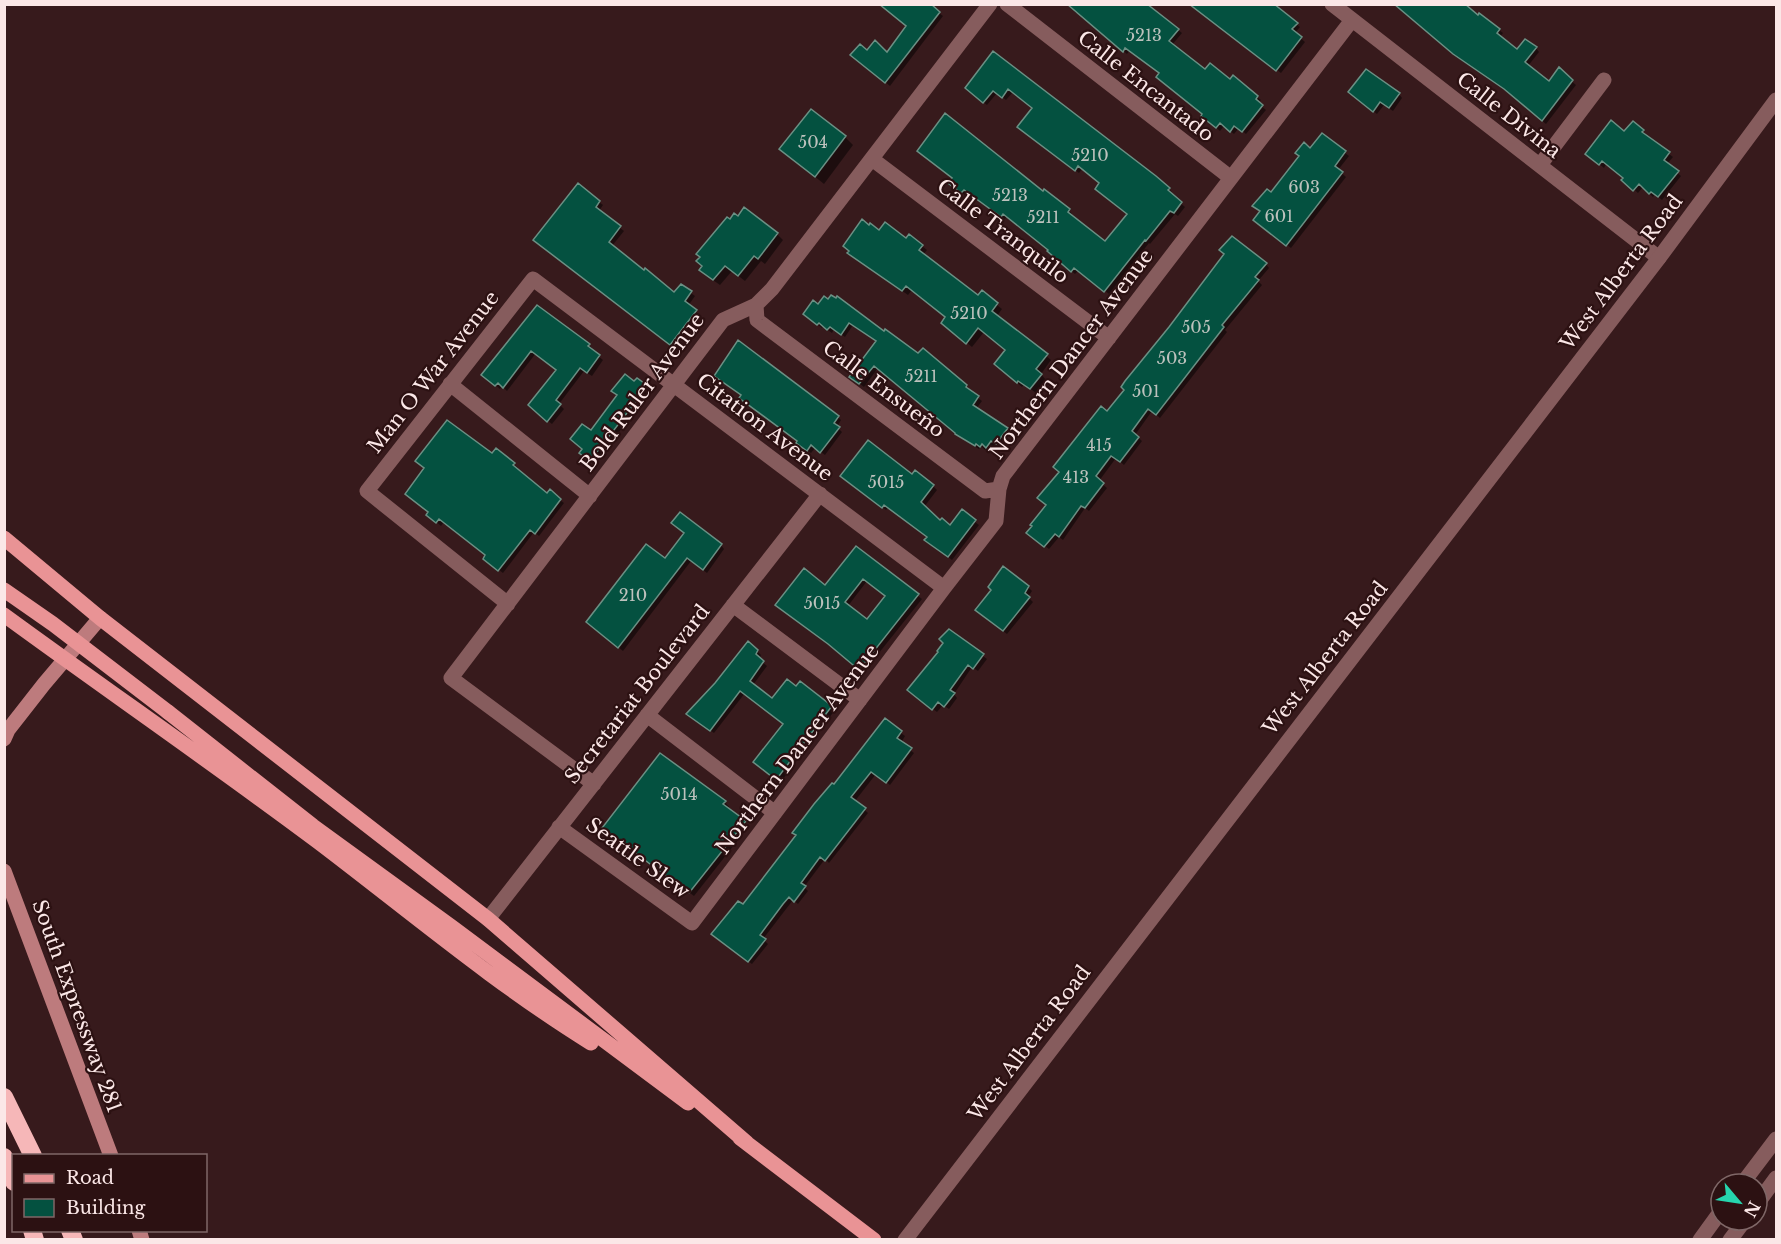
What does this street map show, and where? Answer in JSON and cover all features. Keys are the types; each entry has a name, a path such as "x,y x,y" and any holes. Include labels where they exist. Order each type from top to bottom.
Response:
{"highway":[{"path":"4,1097 32,1154"},
{"path":"4,1157 12,1177"}],"main road":[{"path":"4,538 100,618 488,919 747,1143"},
{"path":"4,590 53,624 313,826 670,1091"},
{"path":"4,615 316,841 549,1017 670,1091 747,1143 874,1239"},
{"path":"4,739 8,729 100,618"},
{"name":"South Expressway 281","path":"4,871 111,1154"}],"street":[{"name":"Bold Ruler Avenue","path":"452,678 723,320 756,305 772,289 990,4"},
{"name":"Calle Encantado","path":"1007,4 1231,178"},
{"name":"Calle Divina","path":"1332,4 1659,258"},
{"name":"Northern Dancer Avenue","path":"692,924 996,521 999,489 1004,476 1352,20"},
{"path":"1540,165 1604,80"},
{"name":"West Alberta Road","path":"905,1239 1659,258 1776,100"},
{"name":"Calle Tranquilo","path":"872,159 1109,338"},
{"name":"Man O War Avenue","path":"508,604 367,490 532,279"},
{"name":"Citation Avenue","path":"532,279 944,588"},
{"name":"Calle Ensueño","path":"756,305 757,320 985,491 999,489"},
{"path":"450,384 590,496"},
{"name":"Secretariat Boulevard","path":"488,919 820,494"},
{"path":"733,605 860,700"},
{"name":"Seattle Slew","path":"452,678 594,783"},
{"path":"647,715 775,813"},
{"name":"Seattle Slew","path":"559,827 692,924"},
{"path":"1751,1172 1776,1139"}],"building":[{"path":"879,4 931,4 940,12 885,83 850,55 860,44 867,50 875,40 887,52 906,26"},
{"path":"1067,4 1147,4 1179,29 1169,41 1205,69 1210,63 1230,79 1233,75 1258,96 1256,99 1263,105 1242,132 1234,126 1230,132 1220,123 1216,128 1156,77 1159,73 1125,48 1123,52"},
{"path":"1189,4 1274,4 1298,23 1292,29 1302,37 1276,71"},
{"path":"1394,4 1465,4 1500,29 1497,33 1517,49 1525,39 1537,47 1525,62 1549,81 1559,67 1573,80 1542,121 1504,89 1453,54"},
{"path":"993,51 1156,176 1182,202 1174,213 1170,211 1104,292 1074,268 1071,272 1048,250 1003,214 1001,217 964,190 961,193 948,183 952,178 917,151 945,113 1043,191 1044,189 1070,209 1068,212 1105,241 1127,214 1095,189 1099,183 1078,166 1075,171 1017,127 1032,108 1008,89 1002,98 993,91 983,103 965,88"},
{"path":"1366,69 1400,93 1389,108 1380,102 1373,112 1348,92"},
{"path":"811,109 846,136 815,177 779,149"},
{"path":"1611,120 1624,131 1633,121 1644,130 1642,132 1670,152 1664,160 1679,171 1658,197 1651,192 1649,194 1639,184 1633,191 1621,180 1623,178 1602,161 1599,165 1585,154"},
{"path":"1322,133 1346,151 1335,166 1343,172 1286,246 1253,220 1260,211 1252,206 1267,189 1271,192 1299,156 1295,153 1304,142 1310,148"},
{"path":"578,183 600,201 596,207 621,226 609,242 674,292 681,284 692,291 685,301 697,310 670,345 533,240"},
{"path":"744,207 778,233 758,259 754,256 738,276 725,266 713,280 699,270 702,266 696,261 700,257 696,254 727,217 730,219 734,213 738,216"},
{"path":"862,219 879,230 885,222 906,238 909,234 923,245 919,250 978,295 982,290 998,303 992,311 1048,354 1036,369 1042,374 1030,389 1018,381 1017,383 994,364 1005,350 978,328 966,344 941,323 945,317 906,286 902,291 847,253 849,251 843,246"},
{"path":"1232,236 1267,263 1255,277 1259,280 1222,325 1224,327 1156,415 1148,409 1132,431 1139,437 1120,462 1111,456 1096,476 1104,483 1085,508 1081,506 1059,537 1055,534 1044,547 1026,533 1046,505 1037,498 1059,472 1053,467 1101,406 1107,411 1124,390 1121,387 1125,381 1224,254 1219,250"},
{"path":"831,295 836,298 837,296 918,353 923,348 967,385 966,387 979,396 973,405 1008,428 996,444 991,441 986,448 982,444 980,447 976,444 975,446 955,434 874,366 859,384 849,377 876,341 849,323 841,335 830,327 827,330 819,323 817,325 803,314 813,300 818,304 824,296 828,299"},
{"path":"537,305 590,344 588,346 600,355 587,373 580,368 556,400 561,404 547,422 528,405 556,370 531,351 503,388 498,383 495,386 481,375"},
{"path":"738,340 839,416 834,423 840,427 820,453 811,445 807,451 739,398 741,395 714,376"},
{"path":"625,374 634,381 637,378 648,386 590,461 579,453 582,449 570,439 582,424 591,430 617,395 611,391"},
{"path":"447,420 492,453 496,448 547,493 550,489 561,499 535,534 530,530 498,571 483,559 485,555 439,519 436,523 426,515 428,512 405,494 424,468 415,461"},
{"path":"868,440 912,474 915,470 934,485 921,502 940,520 942,518 950,525 962,509 976,520 948,557 924,540 927,537 884,505 882,508 840,476"},
{"path":"680,512 722,544 703,570 687,558 618,648 586,622 646,544 665,558 684,533 671,523"},
{"path":"856,546 919,594 859,670 775,605 804,568 825,585","holes":["863,579 885,596 867,619 845,602"]},
{"path":"1003,566 1029,586 1025,593 1030,597 1003,631 975,610 991,590 988,587"},
{"path":"949,629 984,654 973,669 968,665 950,690 955,693 944,707 938,702 932,710 907,690 938,652 943,643 939,639"},
{"path":"748,641 758,650 756,654 764,661 750,681 772,698 787,679 796,686 800,681 832,706 776,780 753,762 783,724 740,691 710,731 686,714 715,683"},
{"path":"885,718 902,731 897,738 912,748 886,783 871,772 851,797 866,808 825,861 820,857 801,883 806,886 794,902 789,897 783,904 760,935 766,939 748,962 711,934 738,901 743,904 796,835 792,833 814,804 832,783 834,784"},
{"path":"660,753 726,801 723,804 746,821 689,893 602,828"}]}
